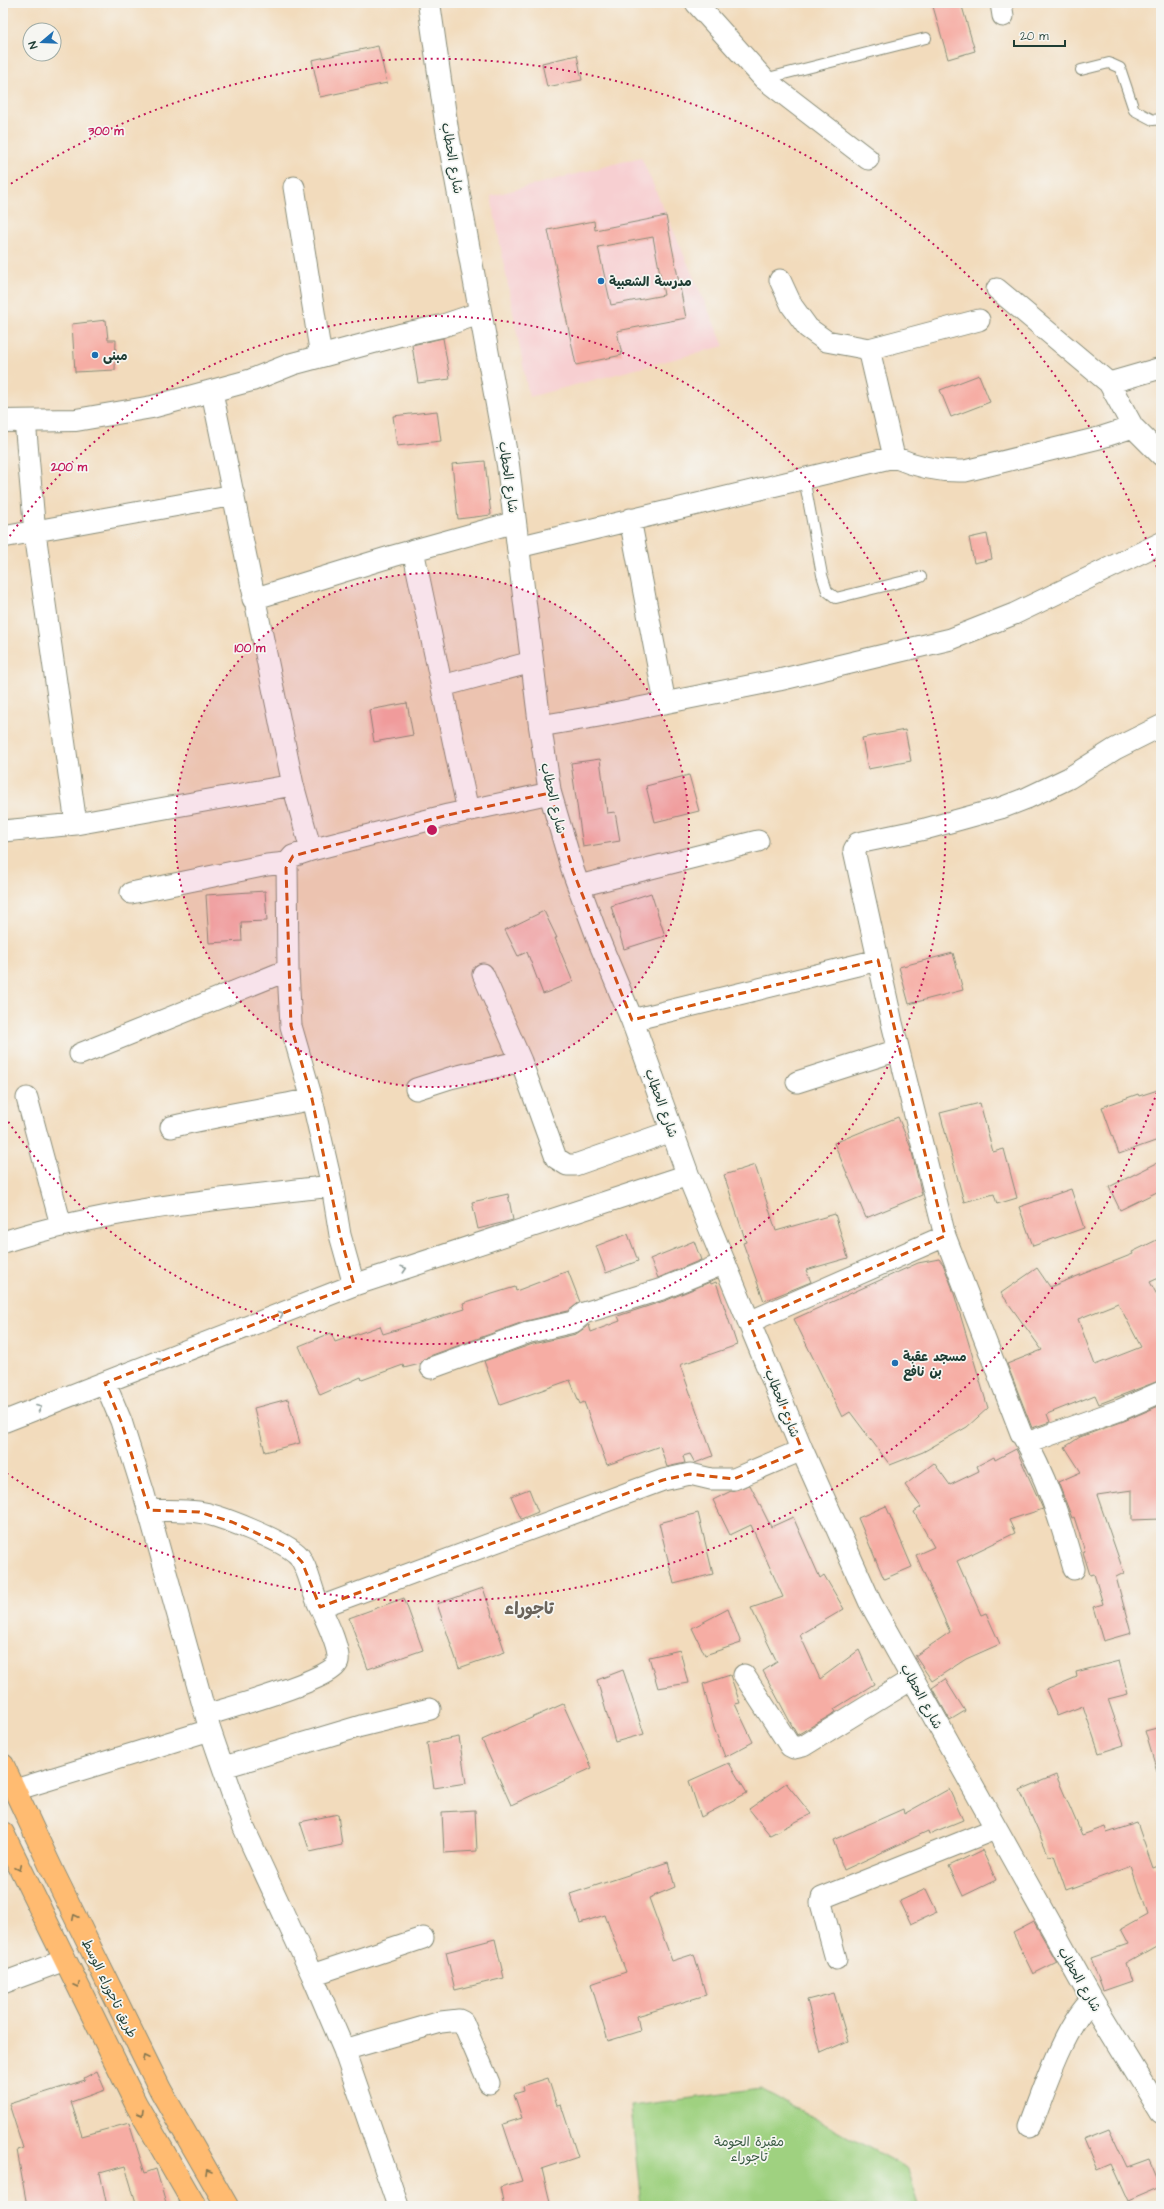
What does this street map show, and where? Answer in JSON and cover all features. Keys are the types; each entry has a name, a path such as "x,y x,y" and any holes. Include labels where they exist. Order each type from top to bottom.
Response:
{"main road":[{"name":"طريق تاجوراء الوسط","path":"3,1765 54,1874 161,2091 227,2206"},
{"path":"3,1832 136,2104 195,2206"}],"street":[{"name":"شارع الحطاب","path":"429,3 447,128 501,423 550,793 579,886 632,1020 688,1174 802,1450 870,1602 995,1829 1092,2000 1161,2113"},
{"path":"696,3 764,79 868,159"},
{"path":"294,187 321,356"},
{"path":"780,280 792,306 808,328 826,341 869,349 979,320"},
{"path":"997,289 1108,383 1133,426 1161,456"},
{"path":"3,421 76,420 152,407 252,380 292,364 400,335 442,326 480,313"},
{"path":"869,349 894,457"},
{"path":"1108,383 1161,368"},
{"path":"212,392 234,495 253,599 293,785 311,850"},
{"path":"25,421 35,532 76,824"},
{"path":"518,547 894,457 928,468 948,471 965,471 1099,438 1133,426"},
{"path":"3,537 234,495"},
{"path":"630,519 665,703"},
{"path":"253,599 413,550 515,522"},
{"path":"540,726 779,680 952,638 1014,614 1161,543"},
{"path":"413,550 468,811"},
{"path":"442,686 532,662"},
{"path":"1074,1569 1061,1521 1037,1461 1021,1433 945,1236 898,1050 854,850 858,843 925,829 1001,808 1027,798 1069,778 1115,749 1161,726"},
{"path":"3,831 76,824 293,785"},
{"path":"354,1285 340,1235 332,1186 312,1098 291,1026 288,970 287,863 293,856 311,850 468,811 550,793"},
{"path":"579,886 758,841"},
{"path":"132,893 268,865 287,863"},
{"path":"632,1020 878,960"},
{"path":"80,1054 288,970"},
{"path":"483,974 521,1061 556,1158 567,1165 575,1164 672,1131"},
{"path":"797,1082 898,1050"},
{"path":"416,1089 450,1078 521,1061"},
{"path":"27,1098 61,1225"},
{"path":"171,1127 208,1118 258,1111 312,1098"},
{"path":"3,1422 354,1285 688,1174"},
{"path":"3,1242 61,1225 171,1204 332,1186"},
{"path":"749,1322 945,1236"},
{"path":"430,1368 530,1332 573,1322 584,1313 662,1289 725,1263"},
{"path":"105,1383 121,1421 149,1510 208,1723 244,1828 312,1975 344,2050 398,2206"},
{"path":"1027,1443 1120,1410 1161,1392"},
{"path":"320,1607 663,1480 690,1474 711,1478 734,1479 802,1450"},
{"path":"15,1790 208,1723 333,1670 338,1664 338,1657 330,1629 315,1598 302,1562 289,1548 232,1522 199,1512 149,1510"},
{"path":"744,1676 790,1746 794,1748 803,1746 912,1679"},
{"path":"224,1767 361,1726 430,1709"},
{"path":"836,1959 821,1903 822,1898 995,1829"},
{"path":"312,1975 423,1938"},
{"path":"3,1983 65,1960"},
{"path":"1030,2126 1068,2034 1083,2008 1092,2000"},
{"path":"344,2050 441,2022 459,2020 463,2022 488,2084"}],"lane":[{"path":"764,79 926,38"},
{"path":"1081,70 1109,63 1120,68 1134,110 1153,120 1161,119"},
{"path":"804,478 822,575 827,591 836,598 921,577"}],"highlighted area":[{"path":"550,793 573,871 632,1020 878,960 945,1236 749,1322 802,1450 734,1479 690,1474 663,1480 320,1607 302,1562 289,1548 232,1522 199,1512 149,1510 121,1421 105,1383 354,1285 340,1235 312,1099 291,1026 286,868 293,856 448,815"}],"shaded area":[{"name":"مدرسة الشعبية","path":"641,157 724,346 529,397 491,196"}],"green space":[{"name":"مقبرة الحومة تاجوراء","path":"761,2089 908,2169 919,2206 641,2206 631,2106"}],"building":[{"path":"932,3 961,3 975,51 948,59"},
{"path":"378,46 387,83 320,97 312,60"},
{"path":"577,55 582,80 547,87 542,63"},
{"name":"مدرسة الشعبية","path":"666,216 686,318 617,331 622,355 576,365 548,230 594,221 595,230","holes":["653,237 664,295 611,305 598,247"]},
{"name":"مبنى","path":"106,320 108,340 116,340 115,370 75,372 72,324"},
{"path":"443,338 450,379 418,383 412,345"},
{"path":"979,375 990,402 951,417 940,390"},
{"path":"437,411 441,441 397,446 393,416"},
{"path":"485,461 491,515 458,519 452,464"},
{"path":"987,534 992,559 974,563 969,538"},
{"path":"407,703 413,735 374,742 369,710"},
{"path":"905,730 911,761 868,769 862,738"},
{"path":"600,759 607,813 615,812 620,841 583,847 571,763"},
{"path":"689,775 699,811 655,822 646,786"},
{"path":"265,891 267,921 241,922 242,941 209,943 206,895"},
{"path":"651,893 665,936 624,949 611,906"},
{"path":"544,911 557,938 555,938 573,982 543,994 527,952 518,956 505,930"},
{"path":"953,953 963,990 909,1004 899,967"},
{"path":"1161,1089 1161,1139 1119,1154 1102,1107 1138,1094 1139,1096"},
{"path":"980,1103 993,1152 1004,1149 1017,1198 997,1204 994,1194 964,1202 940,1113"},
{"path":"898,1117 911,1148 922,1195 866,1218 834,1143"},
{"path":"1161,1161 1161,1190 1120,1210 1109,1187"},
{"path":"755,1165 776,1231 835,1214 848,1258 806,1270 811,1282 764,1301 743,1243 746,1242 724,1175"},
{"path":"1071,1189 1084,1228 1033,1246 1019,1207"},
{"path":"508,1194 513,1220 478,1229 472,1202"},
{"path":"628,1234 638,1261 606,1273 596,1246"},
{"path":"1161,1238 1161,1277 1150,1282 1161,1302 1161,1380 1099,1404 1095,1395 1047,1414 1050,1422 1032,1428 1007,1364 1042,1350 1001,1293 1037,1268 1050,1287 1133,1254 1132,1252","holes":["1118,1303 1141,1347 1095,1365 1078,1319"]},
{"path":"694,1241 701,1260 658,1278 650,1259"},
{"name":"مسجد عقبة بن نافع","path":"939,1259 943,1264 952,1287 988,1408 967,1427 923,1452 890,1465 850,1412 842,1417 794,1319 918,1263"},
{"path":"568,1271 580,1302 568,1311 526,1321 427,1357 420,1364 404,1368 403,1365 362,1380 361,1377 320,1395 299,1346 331,1333 335,1342 380,1326 383,1334 465,1309 463,1303 515,1287 516,1291"},
{"path":"710,1282 711,1284 716,1282 737,1345 680,1365 713,1456 695,1463 690,1454 683,1456 685,1463 667,1467 660,1446 607,1465 584,1402 580,1404 570,1380 500,1405 484,1361 533,1344 576,1334 589,1325 591,1332 620,1321 618,1316 667,1300"},
{"path":"288,1399 300,1443 265,1452 254,1408"},
{"path":"1161,1405 1161,1519 1132,1520 1132,1490 1097,1495 1124,1573 1116,1577 1131,1633 1103,1641 1093,1607 1103,1604 1094,1574 1090,1575 1083,1552 1085,1551 1074,1517 1072,1518 1058,1482 1081,1472 1065,1447 1080,1437 1124,1421"},
{"path":"1016,1449 1043,1509 1009,1520 1015,1533 957,1561 981,1615 986,1613 1000,1644 966,1659 932,1681 915,1656 950,1632 916,1555 934,1547 914,1512 921,1507 905,1485 934,1463 950,1485 979,1471 977,1466 994,1457 995,1460"},
{"path":"750,1485 771,1527 793,1517 820,1578 824,1575 844,1609 800,1635 820,1679 859,1650 874,1684 834,1709 836,1712 797,1735 763,1671 777,1662 751,1608 783,1597 751,1525 730,1535 713,1500 731,1491"},
{"path":"529,1489 538,1512 521,1519 511,1496"},
{"path":"886,1506 912,1567 884,1579 858,1518"},
{"path":"698,1513 713,1574 674,1584 659,1523"},
{"path":"483,1588 505,1652 459,1668 437,1604"},
{"path":"404,1598 423,1650 368,1669 349,1618"},
{"path":"728,1609 741,1643 705,1655 692,1628"},
{"path":"680,1650 688,1683 658,1688 649,1657"},
{"path":"1119,1661 1128,1694 1108,1699 1124,1745 1099,1753 1083,1706 1057,1716 1046,1690 1077,1677 1076,1672"},
{"path":"623,1670 644,1734 615,1742 597,1680"},
{"path":"730,1675 740,1703 735,1704 753,1742 725,1757 714,1728 703,1684"},
{"path":"945,1679 965,1711 950,1720 932,1688"},
{"path":"563,1704 592,1768 511,1805 482,1740"},
{"path":"1161,1727 1161,1771 1157,1771 1145,1731"},
{"path":"459,1737 466,1783 434,1788 427,1743"},
{"path":"729,1763 747,1793 701,1817 689,1781"},
{"path":"1056,1775 1082,1835 1105,1827 1107,1833 1137,1823 1153,1868 1161,1865 1161,1947 1158,1945 1126,1963 1132,1981 1103,1991 1091,1958 1128,1945 1120,1930 1147,1915 1131,1866 1066,1890 1054,1855 1049,1856 1020,1790"},
{"path":"786,1783 811,1814 770,1835 749,1809"},
{"path":"949,1789 963,1820 929,1834 928,1831 844,1870 833,1840 903,1809 904,1814"},
{"path":"475,1810 477,1851 444,1853 442,1812"},
{"path":"338,1814 342,1845 310,1852 300,1822"},
{"path":"982,1850 996,1880 963,1896 949,1866"},
{"path":"668,1862 675,1887 649,1898 672,1961 694,1954 706,1995 637,2016 640,2031 608,2041 591,1984 626,1972 605,1915 580,1923 570,1894"},
{"path":"926,1889 937,1912 911,1924 900,1901"},
{"path":"1034,1922 1057,1962 1033,1974 1013,1933"},
{"path":"495,1939 504,1978 455,1990 446,1952"},
{"path":"834,1993 848,2041 821,2053 807,2000"},
{"path":"97,2071 105,2090 71,2102 82,2136 129,2123 145,2173 156,2169 167,2206 137,2206 125,2166 100,2173 107,2206 27,2206 17,2150 23,2148 9,2104 85,2080 84,2078"},
{"path":"548,2078 557,2106 561,2105 578,2157 542,2169 551,2206 504,2206 500,2187 522,2181 503,2124 522,2118 514,2094 524,2091 523,2086"},
{"path":"1109,2129 1127,2167 1149,2159 1161,2187 1128,2201 1111,2164 1097,2170 1084,2139"}],"place":[{"name":"مدرسة الشعبية","path":"601,281"},
{"name":"مبنى","path":"95,355"},
{"name":"مسجد عقبة بن نافع","path":"895,1363"}],"district":[{"name":"تاجوراء","path":"529,1608"}]}
